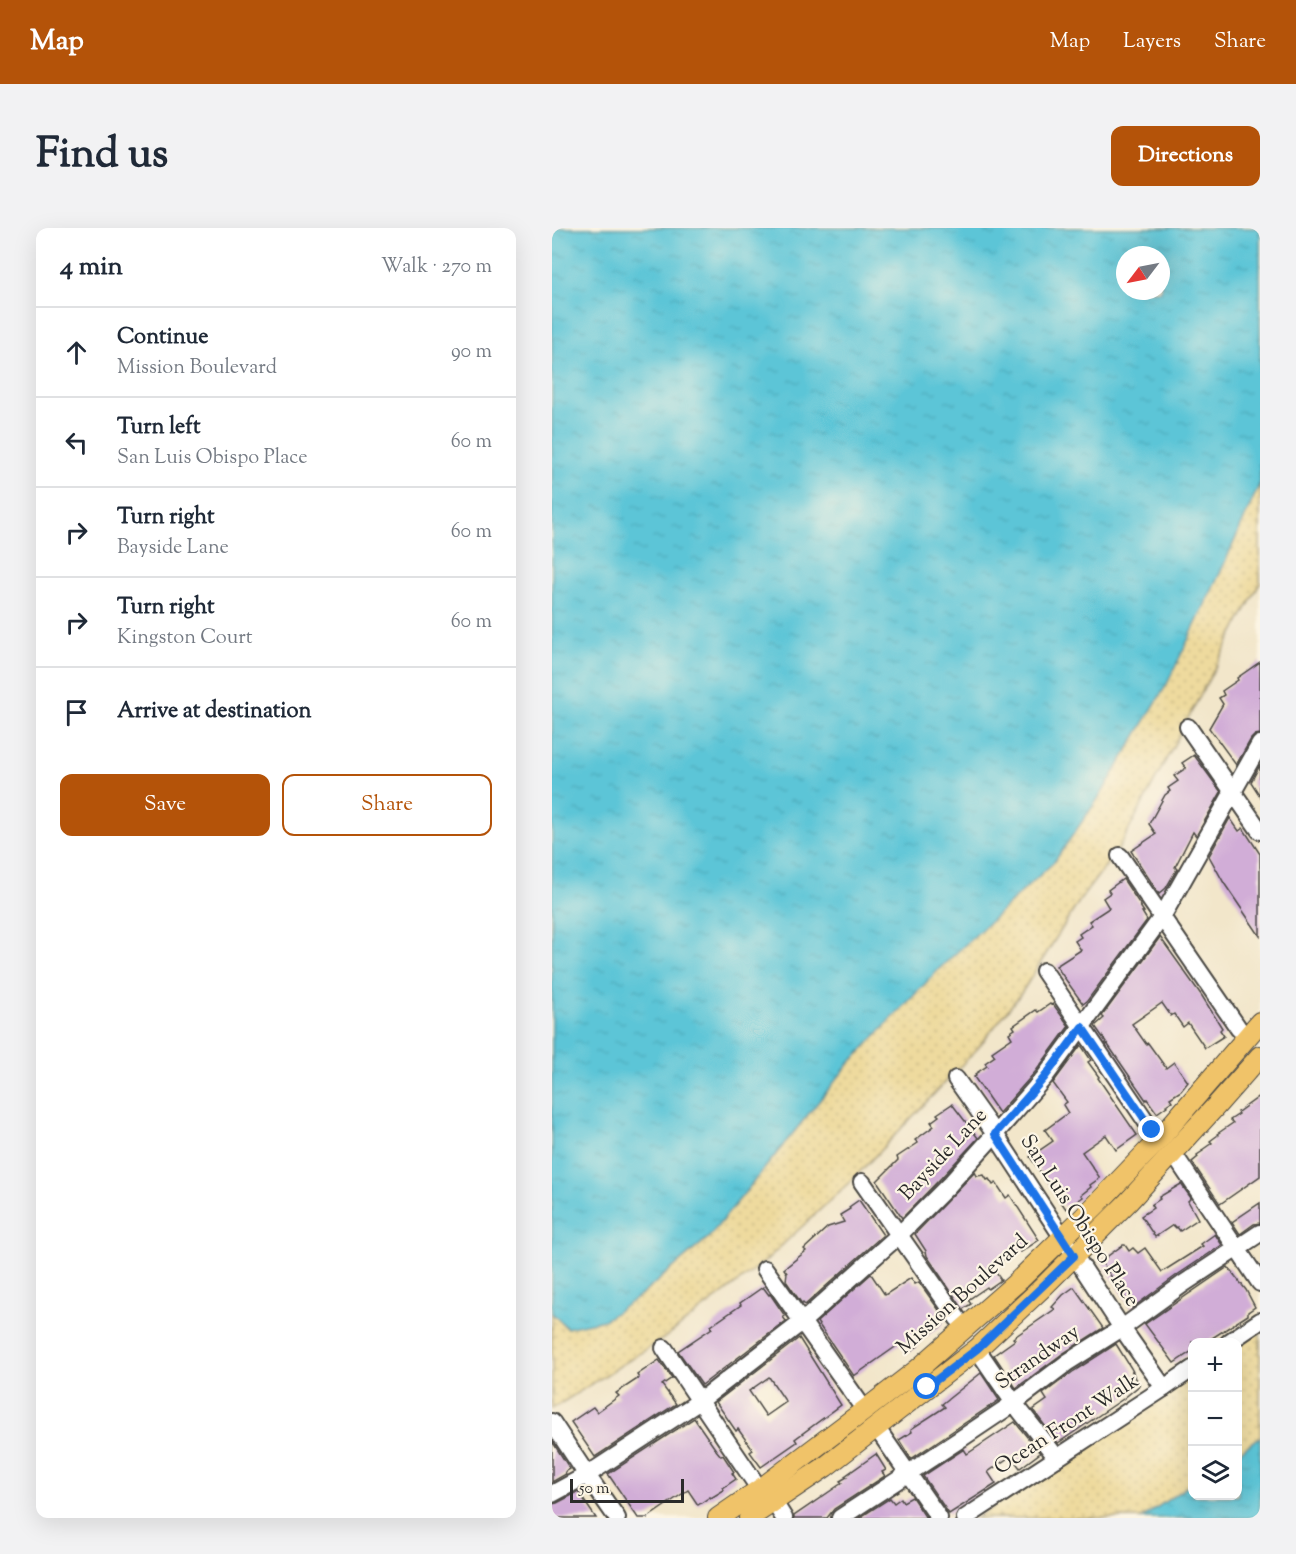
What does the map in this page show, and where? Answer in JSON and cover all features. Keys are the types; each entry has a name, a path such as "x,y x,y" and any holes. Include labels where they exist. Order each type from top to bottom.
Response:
{"main road":[{"name":"Mission Boulevard","path":"718,1518 806,1455 917,1370 1015,1284 1096,1205 1161,1137 1260,1022"},
{"path":"749,1518 779,1510 825,1467 977,1349 1074,1256 1259,1059"}],"street":[{"path":"1188,727 1260,831"},
{"name":"Bayside Lane","path":"552,1494 587,1475 700,1401 802,1322 899,1235 949,1185 1044,1078 1162,917 1260,744"},
{"path":"1120,855 1239,1029"},
{"path":"1044,971 1152,1130"},
{"name":"San Luis Obispo Place","path":"956,1079 1164,1388"},
{"path":"1173,1153 1260,1282"},
{"path":"862,1182 958,1319"},
{"name":"Strandway","path":"840,1518 1260,1233"},
{"path":"765,1269 859,1402"},
{"path":"1236,1338 1260,1321"},
{"path":"664,1348 754,1480"},
{"path":"977,1349 1057,1458"},
{"name":"Ocean Front Walk","path":"965,1518 1188,1372"},
{"path":"552,1422 617,1518"},
{"path":"876,1427 939,1518"}],"sand":[{"path":"1260,462 1260,583 1119,848 1080,900 1022,992 977,1049 855,1177 762,1264 663,1339 552,1409 552,1313 567,1328 640,1296 709,1237"},
{"path":"1260,1329 1260,1437 1242,1450 1242,1392 1242,1342"},
{"path":"1188,1378 1188,1486 1142,1518 976,1518"}],"water":[{"path":"552,228 1260,228 1260,483 1167,684 1102,793 1054,862 940,968 849,1064 709,1237 640,1296 604,1320 567,1328 552,1313"},
{"path":"1260,1437 1260,1518 1142,1518 1188,1486 1188,1500 1242,1500 1242,1450"}],"building":[{"path":"1260,662 1260,734 1251,739 1236,765 1209,728 1223,704 1219,698 1224,695 1222,691"},
{"path":"1194,755 1221,792 1196,836 1193,832 1175,867 1177,869 1166,888 1159,894 1131,851 1156,834 1149,824 1165,795 1170,791 1168,788 1178,781 1174,776 1186,768 1182,763"},
{"path":"1260,765 1260,796 1251,782"},
{"path":"1230,818 1239,831 1243,828 1260,854 1260,936 1224,883 1209,856"},
{"path":"1123,879 1141,906 1147,920 1083,1004 1056,966 1081,950 1075,941 1081,937 1079,934 1092,925 1089,921 1109,908 1103,898 1110,893 1108,890"},
{"path":"1160,937 1202,996 1222,1028 1220,1030 1224,1036 1205,1048 1188,1023 1183,1027 1162,1003 1132,1024 1166,1068 1174,1062 1188,1082 1181,1091 1170,1098 1172,1101 1167,1106 1157,1113 1095,1026 1104,1018 1102,1016"},
{"path":"1053,1004 1069,1026 1036,1071 999,1113 974,1077 975,1074 987,1066 985,1063 995,1056 992,1052 1012,1038 1009,1033 1015,1029 1013,1026 1036,1010 1038,1012"},
{"path":"1081,1045 1091,1060 1088,1062 1137,1135 1116,1150 1106,1135 1082,1152 1100,1178 1081,1195 1083,1197 1066,1209 1030,1157 1053,1141 1045,1130 1068,1113 1063,1105 1067,1102 1053,1083"},
{"path":"1260,1096 1260,1176 1220,1204 1192,1162 1202,1150 1212,1143 1210,1141 1217,1134 1233,1123 1230,1120 1239,1114 1238,1112"},
{"path":"952,1104 978,1138 902,1218 877,1181 898,1160 897,1157 918,1143 915,1140 934,1126 931,1122 939,1116 937,1114"},
{"path":"975,1172 977,1176 984,1175 993,1185 996,1183 1006,1198 1010,1195 1039,1240 1021,1252 1019,1249 992,1267 1001,1280 968,1300 971,1304 963,1309 915,1234"},
{"path":"1181,1184 1191,1198 1188,1201 1198,1219 1180,1231 1173,1225 1155,1237 1141,1216 1153,1208 1151,1205 1160,1199 1159,1197"},
{"path":"859,1200 883,1235 805,1305 802,1304 786,1281 787,1273 784,1269 806,1251 804,1249 828,1227 844,1222 840,1215"},
{"path":"1260,1203 1260,1223 1254,1224 1240,1234 1232,1222"},
{"path":"1215,1234 1222,1245 1132,1308 1101,1261 1123,1245 1129,1251 1133,1248 1138,1253 1145,1248 1162,1272 1203,1246 1201,1244"},
{"path":"1228,1267 1246,1290 1255,1307 1248,1312 1248,1315 1212,1338 1188,1338 1188,1354 1174,1363 1145,1324"},
{"path":"871,1274 885,1295 911,1278 915,1284 919,1282 946,1320 942,1323 943,1325 916,1343 918,1346 907,1353 901,1343 854,1376 817,1322"},
{"path":"763,1287 785,1316 783,1317 786,1321 702,1385 678,1351 712,1328 711,1326"},
{"path":"1074,1287 1103,1328 1062,1354 1016,1388 994,1355 1015,1340 1013,1338 1055,1309 1052,1307"},
{"path":"799,1338 841,1405 795,1439 797,1442 761,1467 750,1452 753,1450 738,1429 736,1431 716,1402","holes":["769,1377 786,1402 766,1416 749,1391"]},
{"path":"1116,1344 1140,1385 1058,1443 1033,1410 1047,1400 1043,1394"},
{"path":"659,1360 672,1378 662,1385 676,1404 595,1457 571,1422 593,1407 597,1412 619,1396 616,1393 639,1378 637,1375"},
{"path":"981,1373 999,1400 911,1459 899,1440 912,1432 911,1429 945,1407 942,1404"},
{"path":"694,1418 716,1450 721,1456 723,1455 736,1479 723,1488 724,1490 698,1505 688,1490 647,1518 638,1518 608,1474"},
{"path":"1015,1422 1040,1453 1020,1468 1011,1456 988,1472 996,1484 949,1514 923,1476 964,1449 967,1454"},
{"path":"552,1441 570,1469 552,1482"},
{"path":"876,1454 886,1470 882,1472 885,1476 834,1509 827,1518 794,1518 842,1483 840,1481 847,1477 845,1476"},
{"path":"578,1492 596,1518 552,1518 552,1504"},
{"path":"912,1497 926,1518 859,1518 890,1498 894,1503 901,1498 903,1502"}],"route":[{"path":"927,1387 977,1349 1074,1256 995,1134 1044,1078 1082,1027 1152,1130"}]}
